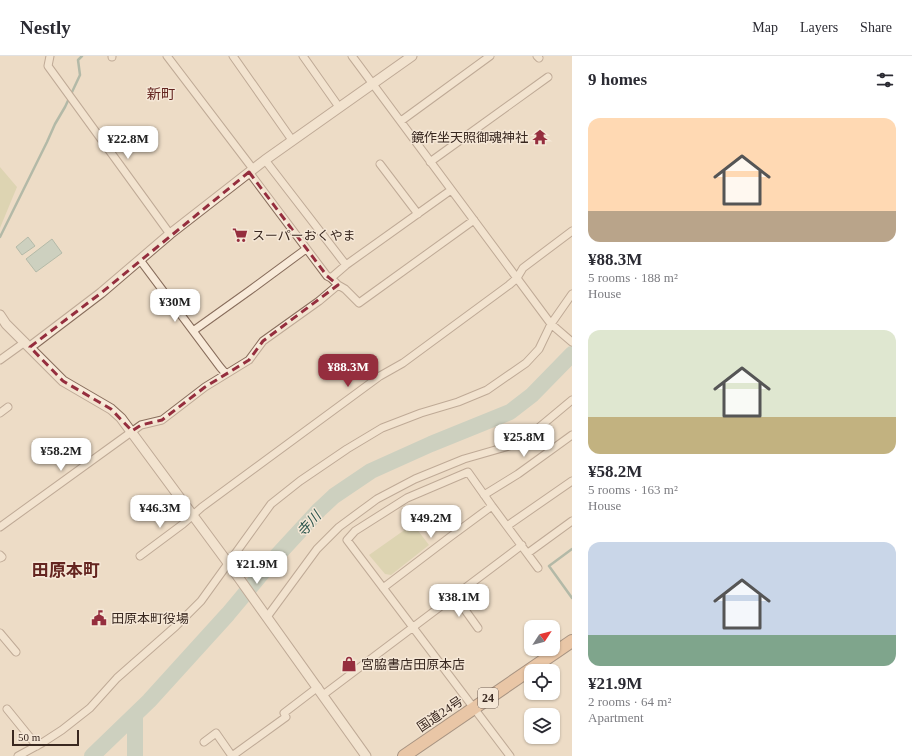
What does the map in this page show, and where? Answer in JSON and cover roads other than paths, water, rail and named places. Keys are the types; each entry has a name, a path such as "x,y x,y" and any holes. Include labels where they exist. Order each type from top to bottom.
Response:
{"highway":[{"name":"国道24号","path":"404,756 572,641"}],"street":[{"path":"50,56 48,66 170,234"},
{"path":"167,56 327,276 338,285 345,288 359,303 474,220"},
{"path":"233,56 292,140"},
{"path":"303,56 338,107"},
{"path":"352,56 517,278 554,326 572,342"},
{"path":"0,360 27,344 101,293 170,234 251,171 338,107 412,56"},
{"path":"401,121 490,56"},
{"path":"430,162 548,77"},
{"path":"266,160 346,265"},
{"path":"380,164 418,214"},
{"path":"331,278 346,265 451,190"},
{"path":"140,556 183,524 192,515 380,376 403,363 436,340 517,278 523,268 572,231"},
{"path":"192,331 249,291 306,248"},
{"path":"140,260 192,331 226,374"},
{"path":"0,527 132,431 141,425 162,420 204,387 249,360 263,341 319,301 338,285"},
{"path":"18,756 62,730 90,708 117,678 176,626 201,601 229,565 271,504 300,481 347,448 382,428 421,413 458,402 487,390 526,364 539,349 572,294"},
{"path":"0,315 6,324 63,381 111,409 132,431 318,687 366,756"},
{"path":"266,616 316,549 339,527 377,499 415,479 464,459 509,446 530,435 572,400"},
{"path":"0,413 8,407"},
{"path":"484,495 518,474 572,434"},
{"path":"510,756 347,540 355,531 408,498 468,472 538,568"},
{"path":"507,526 572,481"},
{"path":"384,588 492,506"},
{"path":"528,553 572,521"},
{"path":"323,695 522,545"},
{"path":"0,555 2,557 0,558"},
{"path":"455,596 478,628"},
{"path":"0,633 16,652"},
{"path":"204,742 216,733 232,756 286,717 284,713 318,687"},
{"path":"7,709 37,746"}],"waterway":[{"path":"0,237 80,75 78,60 82,56"},
{"name":"寺川","path":"92,756 149,701 228,614 273,560 334,496 371,471 431,444 510,412 532,395 572,354"},
{"path":"572,549 549,566 572,598"},
{"path":"135,715 135,756"}],"place":[{"name":"鏡作坐天照御魂神社","path":"540,137"},
{"name":"スーパーおくやま","path":"240,235"},
{"name":"田原本町役場","path":"99,618"},
{"name":"宮脇書店田原本店","path":"349,664"}],"district":[{"name":"新町","path":"161,94"},
{"name":"田原本町","path":"66,570"}]}
